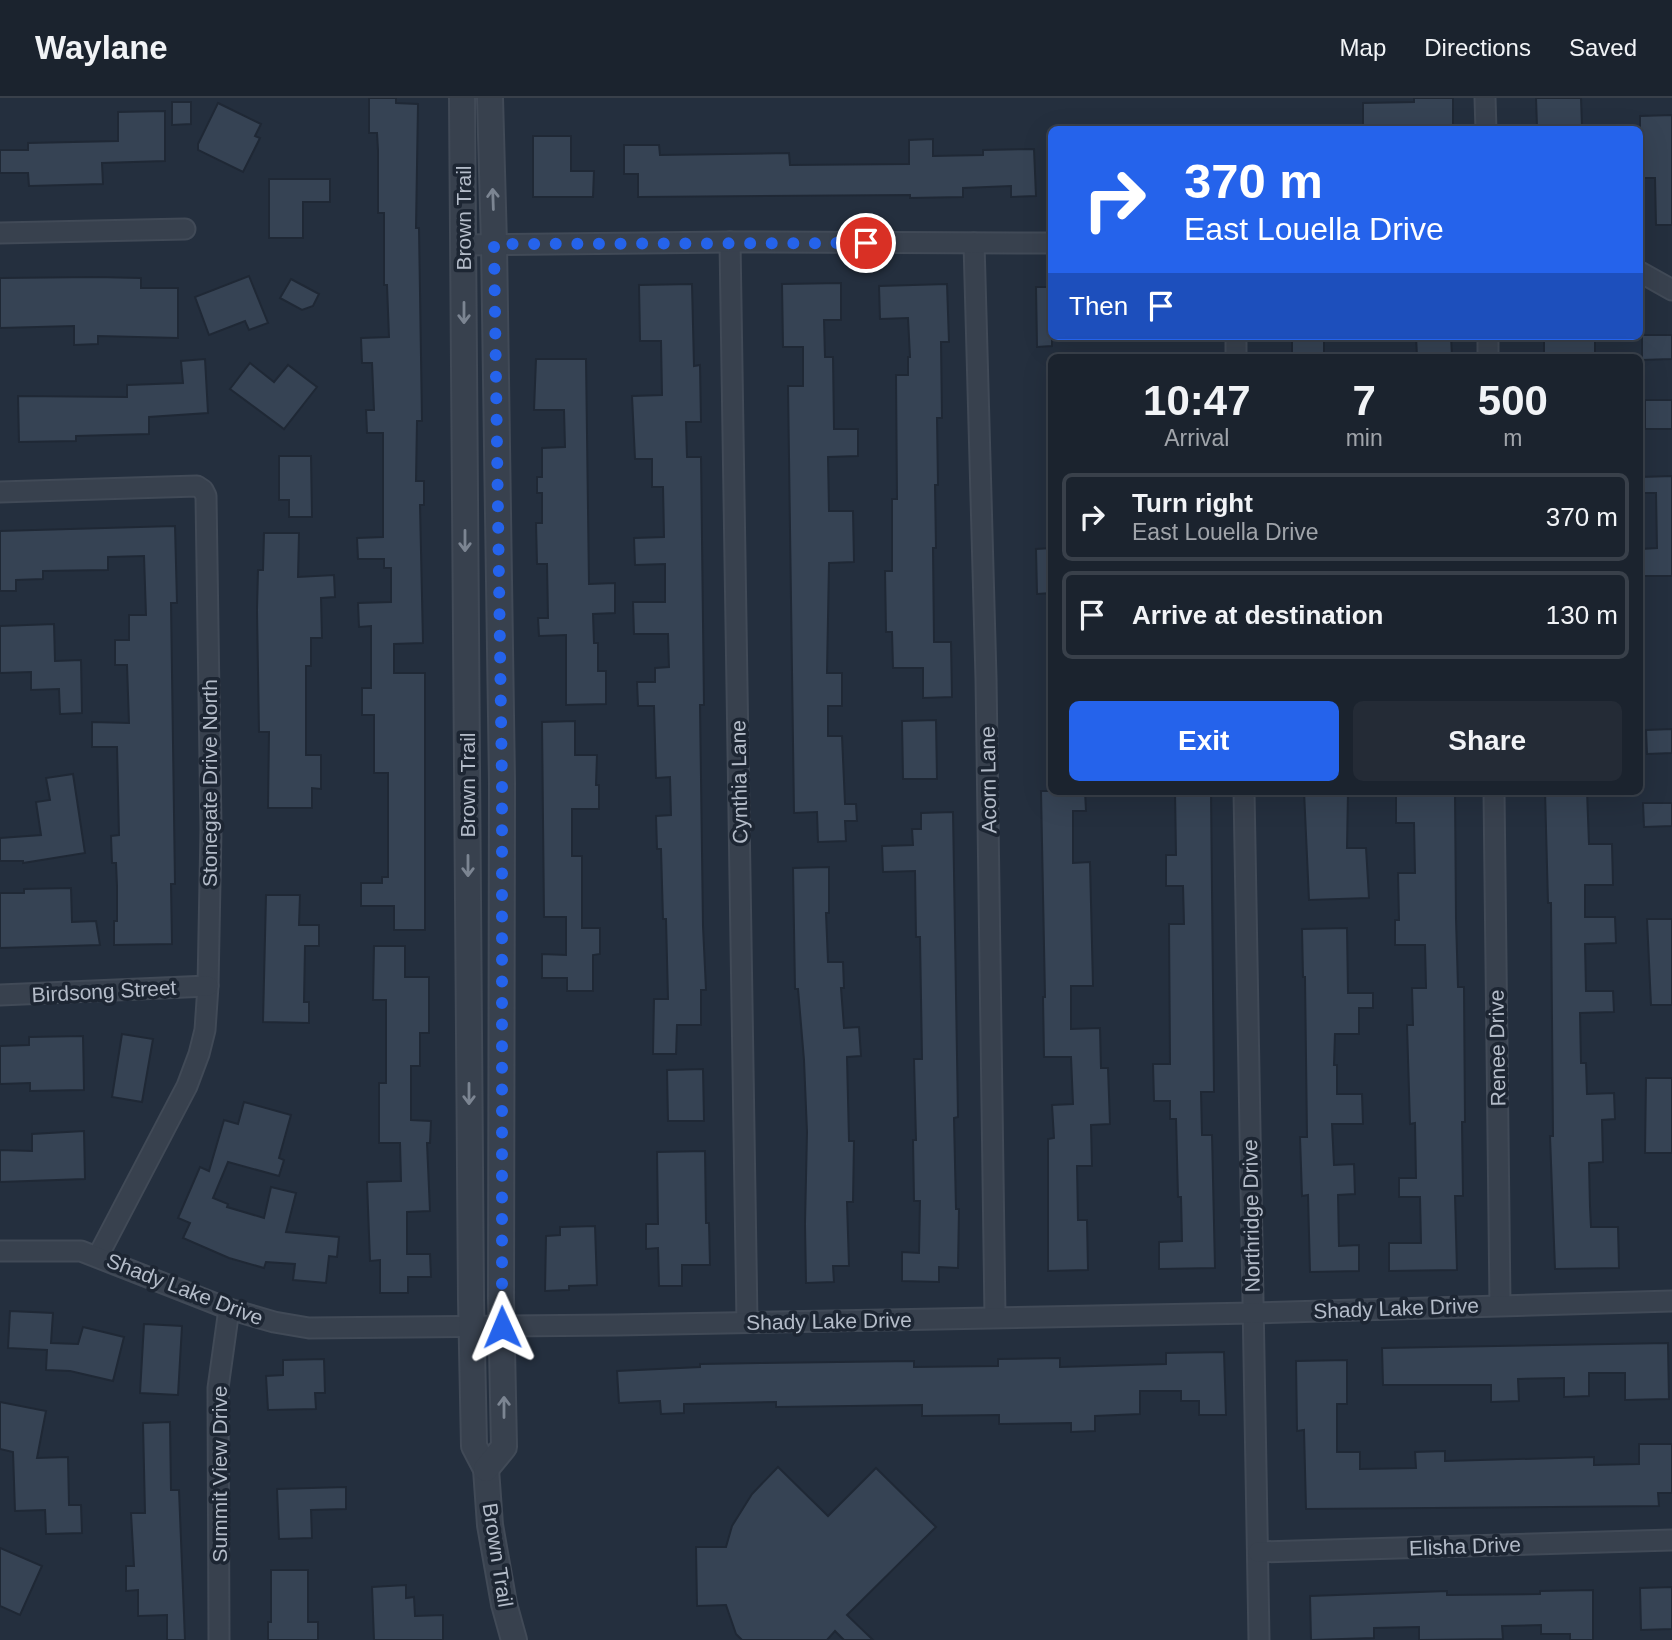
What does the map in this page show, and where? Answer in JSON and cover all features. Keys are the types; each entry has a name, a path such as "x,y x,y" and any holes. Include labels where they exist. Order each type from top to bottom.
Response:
{"street":[{"name":"Brown Trail","path":"462,98 474,1446 486,1469 490,1525 504,1604 514,1640"},
{"name":"Brown Trail","path":"486,1469 504,1447 502,783 494,244 489,98"},
{"path":"1485,98 1486,126"},
{"path":"0,233 184,229"},
{"name":"Cynthia Lane","path":"730,242 747,1322"},
{"name":"Acorn Lane","path":"974,243 986,678 995,1317"},
{"path":"463,245 1048,243"},
{"path":"1643,274 1672,290"},
{"name":"Stonegate Drive North","path":"0,492 197,486 206,496 211,829 205,1030 200,1054 187,1086 98,1256"},
{"path":"467,784 502,783"},
{"name":"Northridge Drive","path":"1244,795 1259,1640"},
{"name":"Renee Drive","path":"1493,795 1500,1305"},
{"name":"Birdsong Street","path":"0,995 208,986"},
{"name":"Shady Lake Drive","path":"0,1251 81,1251 229,1309 274,1322 309,1328 1253,1313 1672,1301"},
{"name":"Summit View Drive","path":"219,1640 218,1388 229,1309"},
{"name":"Elisha Drive","path":"1258,1552 1672,1540"}],"building":[{"path":"369,98 396,98 396,103 418,104 416,228 419,228 422,421 417,421 416,481 424,481 424,505 420,505 423,643 394,644 394,673 425,673 425,930 394,930 394,906 361,906 361,883 382,883 382,877 388,877 388,773 374,773 374,715 362,715 362,688 371,688 371,626 359,627 358,603 391,602 391,568 384,568 384,559 358,559 357,538 383,537 383,433 367,433 366,410 374,410 372,363 362,363 361,338 389,337 387,285 384,285 384,213 378,213 377,133 369,133"},
{"path":"1414,98 1453,98 1453,126 1363,126 1363,103 1414,102"},
{"path":"1536,98 1581,98 1582,126 1537,126"},
{"path":"172,102 191,102 191,124 172,125"},
{"path":"218,103 261,124 255,136 260,138 243,172 198,150 198,144"},
{"path":"165,111 165,161 102,163 103,184 29,186 28,173 0,173 0,150 28,150 28,143 118,141 118,112"},
{"path":"1672,115 1672,225 1656,225 1655,178 1643,178 1643,126 1640,126 1640,116"},
{"path":"533,136 571,136 571,171 594,171 593,197 533,197"},
{"path":"933,139 933,156 983,155 983,150 1034,149 1036,196 1011,197 1011,186 963,188 963,197 638,197 638,174 624,174 624,145 659,145 660,155 789,153 790,165 909,164 909,140"},
{"path":"269,179 330,179 330,202 303,202 303,238 269,238"},
{"path":"249,276 268,323 249,330 245,321 209,335 195,297"},
{"path":"0,278 141,278 141,288 178,288 178,338 98,336 98,344 74,345 74,326 0,328"},
{"path":"291,279 319,294 313,306 302,310 280,298"},
{"path":"841,283 841,320 824,320 825,357 833,357 834,429 858,429 858,456 828,457 829,511 853,511 854,562 829,563 827,673 842,673 842,706 828,706 828,736 842,736 845,804 856,804 857,821 845,821 846,841 818,842 817,812 794,813 788,386 803,386 803,347 783,347 782,284"},
{"path":"692,284 694,366 700,365 701,422 686,422 687,457 701,457 704,705 700,705 706,990 701,990 701,1025 677,1025 676,1054 653,1054 654,999 668,999 666,919 663,919 661,849 657,849 656,816 671,815 670,777 656,778 654,706 638,706 637,682 655,682 655,668 669,667 668,634 634,634 633,602 665,602 665,564 635,565 634,538 664,537 663,487 652,487 652,459 635,459 632,396 662,395 661,341 640,341 639,285"},
{"path":"947,284 949,342 941,342 942,418 937,418 938,485 935,485 936,548 933,548 934,642 951,642 952,697 923,698 923,668 893,668 892,632 886,632 885,571 892,571 892,499 897,499 896,375 908,375 910,357 908,318 880,319 879,286"},
{"path":"1036,287 1048,287 1048,340 1052,340 1052,346 1037,347"},
{"path":"1643,335 1672,335 1672,359 1643,360"},
{"path":"1292,340 1324,340 1324,354 1292,354"},
{"path":"1416,340 1451,340 1452,354 1417,354"},
{"path":"1544,340 1595,340 1595,354 1544,354"},
{"path":"205,359 208,413 149,417 149,434 76,436 76,441 19,442 18,396 127,397 127,385 183,383 181,361"},
{"path":"536,359 586,359 589,584 615,583 615,613 593,614 594,643 598,643 598,671 606,671 606,704 566,705 566,635 539,636 538,618 548,618 547,564 537,564 536,523 542,523 542,493 537,493 537,477 542,477 542,448 565,447 564,410 534,410"},
{"path":"250,363 274,382 288,365 317,387 284,429 230,389"},
{"path":"1645,400 1672,400 1672,429 1645,429"},
{"path":"279,456 311,456 312,517 289,517 289,500 279,500"},
{"path":"1672,476 1672,576 1643,576 1643,549 1657,548 1656,493 1643,493 1643,477"},
{"path":"175,526 177,603 171,603 175,884 171,884 172,944 114,945 117,886 116,863 112,863 111,836 119,835 117,747 92,747 92,722 129,723 127,665 115,665 115,640 129,640 129,615 146,615 144,556 108,557 108,570 43,571 43,579 16,580 16,591 0,591 0,531"},
{"path":"264,533 299,533 298,577 334,575 335,597 321,598 322,638 311,638 311,666 306,666 306,755 321,755 321,789 312,788 312,808 268,808 269,732 259,732 257,610 258,570 263,570"},
{"path":"1048,548 1048,593 1037,594 1036,549"},
{"path":"54,624 55,661 81,660 82,713 60,714 59,689 31,690 31,672 0,673 0,626"},
{"path":"936,720 937,779 903,779 902,721"},
{"path":"575,721 575,755 597,755 596,785 599,785 599,809 572,809 572,856 582,856 582,928 600,928 600,954 593,955 593,991 567,991 567,978 542,978 542,954 566,955 566,917 544,917 542,722"},
{"path":"1672,729 1672,753 1647,754 1646,730"},
{"path":"73,774 85,853 23,863 0,861 0,838 41,835 36,802 50,800 46,778"},
{"path":"1041,791 1048,791 1048,795 1085,795 1086,811 1073,811 1073,863 1090,862 1093,986 1071,986 1071,1029 1100,1028 1101,1068 1108,1068 1110,1124 1091,1125 1092,1166 1077,1166 1078,1220 1087,1220 1088,1270 1048,1271 1048,1139 1054,1138 1052,1105 1073,1104 1071,1057 1044,1057"},
{"path":"1175,795 1211,795 1214,1092 1201,1092 1202,1135 1212,1135 1215,1268 1159,1269 1159,1242 1182,1241 1176,1119 1170,1119 1170,1101 1154,1101 1153,1064 1170,1064 1169,924 1184,924 1183,886 1166,886 1166,855 1176,855"},
{"path":"1304,795 1348,795 1347,848 1366,848 1369,898 1309,900"},
{"path":"1396,795 1455,795 1458,987 1464,987 1465,1122 1462,1122 1463,1196 1455,1196 1457,1270 1389,1271 1389,1243 1421,1243 1420,1197 1399,1197 1399,1178 1416,1178 1415,1123 1410,1124 1407,1025 1413,1025 1412,988 1426,988 1425,945 1395,945 1395,920 1399,920 1398,873 1415,873 1414,823 1396,823"},
{"path":"1545,795 1587,795 1589,844 1612,844 1613,885 1585,885 1585,917 1615,917 1616,943 1585,944 1586,991 1613,991 1614,1012 1580,1013 1581,1063 1586,1063 1587,1094 1614,1093 1615,1119 1602,1120 1603,1162 1589,1163 1591,1227 1618,1227 1619,1268 1555,1269 1550,1136 1553,1136 1551,903 1548,903"},
{"path":"1643,803 1672,803 1672,826 1644,827"},
{"path":"953,812 958,1117 954,1118 956,1209 959,1209 958,1268 939,1267 939,1282 902,1281 902,1252 919,1253 920,1201 914,1201 913,1140 916,1140 914,1059 922,1059 920,937 916,937 915,871 883,872 882,846 913,845 912,829 921,829 921,813"},
{"path":"829,867 829,913 826,913 828,962 843,962 844,988 841,988 844,1028 859,1027 861,1056 847,1057 849,1141 854,1141 853,1202 847,1202 849,1266 833,1266 834,1282 806,1283 807,1132 804,1060 798,989 795,989 793,868"},
{"path":"71,888 72,922 96,921 100,945 0,948 0,893 24,893 24,889"},
{"path":"266,895 300,895 299,925 319,925 319,946 305,946 304,1002 309,1002 309,1023 263,1022"},
{"path":"1647,919 1672,919 1672,1005 1651,1005"},
{"path":"1347,928 1348,993 1373,993 1373,1008 1359,1008 1359,1034 1335,1034 1337,1094 1362,1094 1363,1124 1332,1124 1334,1165 1354,1164 1355,1194 1338,1195 1339,1246 1359,1245 1359,1271 1310,1272 1308,1195 1302,1196 1300,1137 1307,1137 1302,929"},
{"path":"374,946 405,946 405,977 429,977 429,1033 420,1033 420,1066 411,1066 411,1120 431,1121 430,1143 427,1143 430,1211 407,1212 407,1254 430,1254 431,1277 408,1277 408,1293 380,1293 380,1260 370,1261 367,1182 401,1181 400,1143 379,1143 379,1083 386,1083 386,1000 373,1000"},
{"path":"122,1034 153,1039 142,1102 112,1097"},
{"path":"83,1036 84,1090 30,1091 30,1083 0,1084 0,1046 29,1045 29,1037"},
{"path":"703,1069 704,1121 668,1121 667,1070"},
{"path":"1646,1078 1672,1078 1672,1153 1645,1153"},
{"path":"244,1102 291,1115 279,1158 284,1160 279,1176 228,1162 213,1198 228,1204 227,1207 264,1218 271,1187 296,1193 286,1232 339,1237 337,1257 329,1256 326,1283 293,1280 295,1264 266,1262 264,1268 229,1258 183,1238 190,1223 178,1218 200,1167 209,1171 224,1120 238,1124"},
{"path":"84,1131 85,1179 0,1182 0,1150 32,1151 32,1134"},
{"path":"705,1151 706,1223 709,1223 710,1265 682,1265 682,1286 659,1286 658,1248 646,1249 646,1224 658,1224 657,1152"},
{"path":"595,1226 597,1285 569,1286 569,1290 545,1291 546,1236 560,1235 560,1227"},
{"path":"10,1311 53,1313 51,1343 78,1344 83,1327 124,1337 113,1381 70,1371 46,1370 47,1350 8,1348"},
{"path":"144,1324 182,1326 178,1395 140,1393"},
{"path":"1668,1343 1669,1399 1625,1400 1625,1373 1589,1373 1589,1396 1564,1397 1564,1378 1518,1379 1519,1401 1491,1402 1491,1385 1383,1385 1382,1348"},
{"path":"1224,1352 1226,1415 1199,1415 1199,1401 1181,1401 1181,1391 1140,1391 1140,1414 1095,1416 1095,1431 1071,1432 1071,1423 999,1424 999,1415 922,1416 922,1405 776,1407 776,1402 684,1404 684,1413 661,1414 660,1401 619,1403 617,1371 700,1367 700,1364 761,1363 914,1361 914,1367 998,1366 998,1359 1060,1358 1060,1367 1166,1364 1166,1353"},
{"path":"324,1359 325,1393 315,1393 316,1409 268,1410 266,1376 283,1375 283,1360"},
{"path":"1347,1360 1347,1404 1337,1404 1337,1452 1360,1452 1360,1469 1416,1468 1415,1452 1445,1451 1445,1461 1594,1457 1594,1465 1639,1464 1639,1444 1672,1444 1672,1493 1658,1493 1659,1506 1306,1509 1304,1430 1297,1431 1296,1361"},
{"path":"0,1402 46,1411 37,1458 68,1457 69,1505 81,1505 82,1533 46,1534 45,1510 15,1511 13,1452 0,1449"},
{"path":"170,1422 171,1490 179,1490 185,1640 167,1640 167,1615 138,1616 138,1590 126,1591 126,1566 134,1566 131,1513 145,1513 143,1423"},
{"path":"778,1467 828,1516 876,1468 936,1527 847,1615 873,1640 844,1640 835,1631 827,1640 742,1640 736,1634 726,1605 697,1606 696,1547 726,1547 732,1526 752,1494"},
{"path":"346,1487 346,1509 311,1510 312,1538 279,1539 277,1489"},
{"path":"0,1548 42,1566 20,1615 0,1606"},
{"path":"271,1570 308,1570 308,1622 318,1622 318,1640 268,1640 268,1622 271,1622"},
{"path":"406,1585 406,1598 414,1597 415,1616 443,1615 443,1640 374,1640 372,1587"},
{"path":"1672,1587 1672,1629 1641,1630 1640,1588"},
{"path":"1593,1590 1593,1640 1570,1640 1570,1634 1541,1634 1541,1625 1502,1626 1503,1639 1419,1640 1419,1627 1374,1628 1374,1638 1311,1640 1310,1596 1447,1591 1447,1595 1540,1594 1540,1591"}],"route":[{"path":"502,1327 502,783 494,244 866,243"}]}
